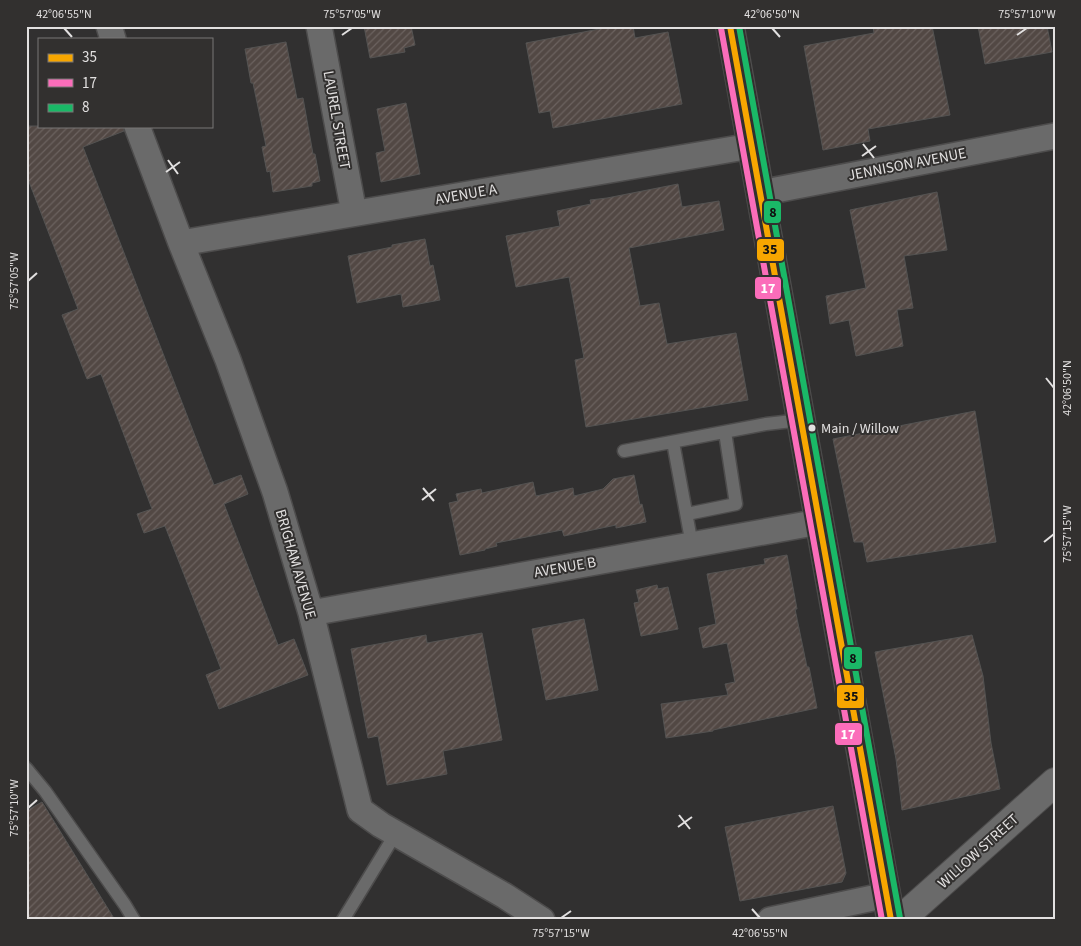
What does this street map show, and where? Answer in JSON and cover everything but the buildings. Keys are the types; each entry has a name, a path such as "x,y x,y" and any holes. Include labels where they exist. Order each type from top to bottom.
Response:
{"main road":[{"path":"730,26 889,907"}],"street":[{"name":"LAUREL STREET","path":"319,26 354,213"},
{"name":"BRIGHAM AVENUE","path":"138,128 228,360 275,492 311,613 360,810 381,825 505,896 542,920"},
{"name":"JENNISON AVENUE","path":"760,193 1055,136"},
{"name":"AVENUE A","path":"181,243 751,146"},
{"name":"AVENUE B","path":"311,613 819,522"},
{"name":"WILLOW STREET","path":"900,920 1055,782"},
{"path":"770,920 889,907"}],"lane":[{"path":"624,451 766,424 801,420"},
{"path":"687,514 736,504 725,432"},
{"path":"673,442 692,545"},
{"path":"26,768 45,791 134,920"},
{"path":"343,920 396,833"}],"transit line":[{"name":"35","path":"730,26 891,920"},
{"name":"8","path":"739,26 900,918"},
{"name":"17","path":"721,28 882,920"}],"place":[{"name":"Main / Willow","path":"812,428"}]}
